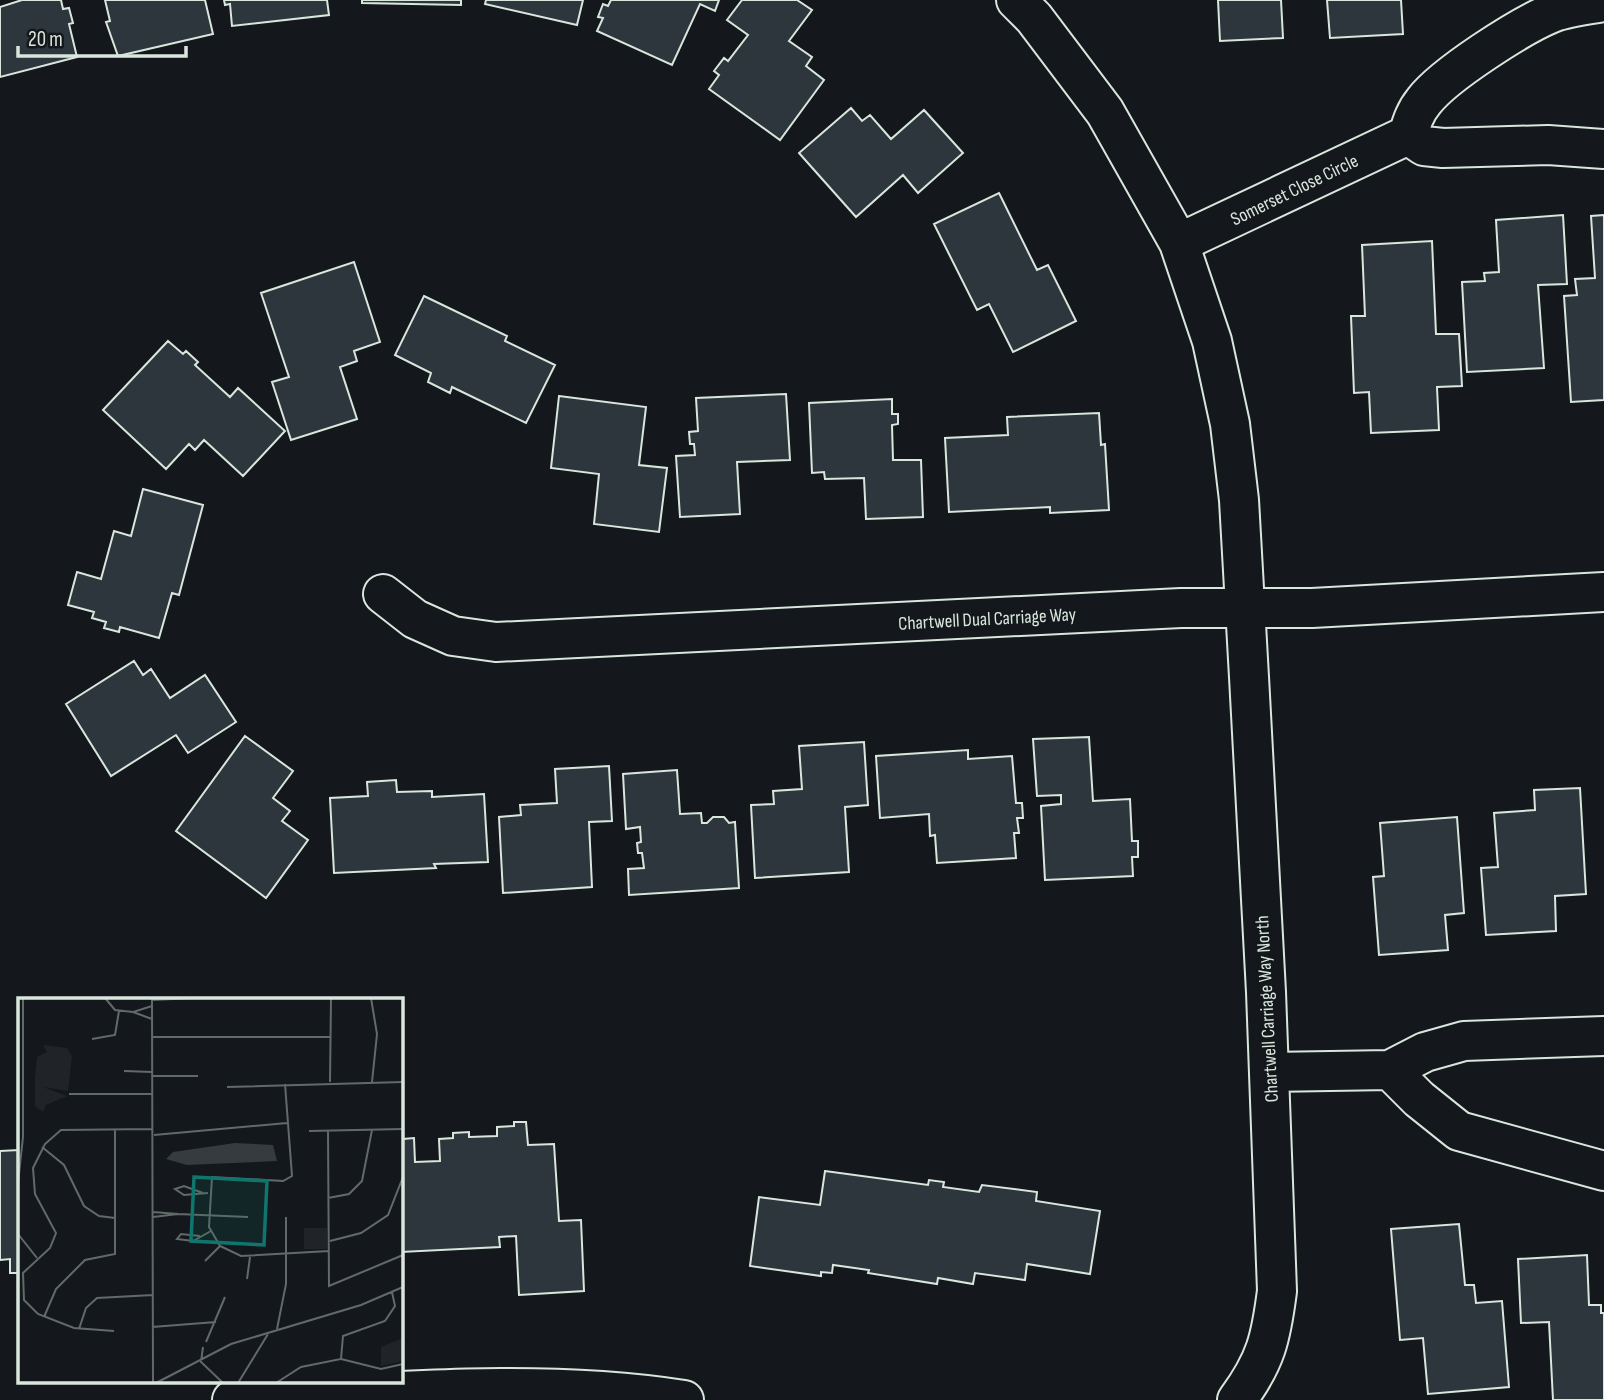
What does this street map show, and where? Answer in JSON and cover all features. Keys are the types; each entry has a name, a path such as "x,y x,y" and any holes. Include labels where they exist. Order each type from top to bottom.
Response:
{"street":[{"name":"Chartwell Carriage Way North","path":"1016,0 1034,18 1105,112 1180,243 1212,341 1230,424 1239,500 1245,609 1269,1072 1277,1291 1271,1335 1256,1375 1237,1400"},
{"path":"1604,2 1552,13 1510,36 1453,75 1425,99 1414,116 1408,135 1424,146 1443,148 1548,145 1604,149"},
{"name":"Somerset Close Circle","path":"1180,243 1408,135"},
{"name":"Chartwell Dual Carriage Way","path":"383,594 415,619 453,636 496,642 1181,608 1245,609 1604,593"},
{"path":"1269,1072 1391,1070 1425,1052 1464,1041 1604,1036"},
{"path":"1391,1070 1419,1099 1459,1131 1604,1171"},
{"path":"232,1400 502,1388 649,1394 684,1400"}],"building":[{"path":"22,0 61,0 63,9 69,8 73,23 69,24 77,57 0,77 0,7"},
{"path":"105,0 205,0 213,34 118,56 106,22 110,21"},
{"path":"224,0 327,0 329,15 232,26 230,4 225,5"},
{"path":"362,0 461,0 461,5 362,3"},
{"path":"486,0 583,0 577,25 485,4"},
{"path":"611,0 719,0 715,11 700,4 672,65 597,31 603,18 598,17 603,4 608,6"},
{"path":"742,0 797,0 812,10 789,41 812,57 806,66 824,80 780,140 709,89 719,75 714,71 724,58 728,61 748,35 727,20"},
{"path":"1218,0 1281,0 1283,38 1220,41"},
{"path":"1327,0 1401,0 1403,34 1330,38"},
{"path":"851,108 862,121 870,115 891,139 924,110 963,153 918,193 903,175 856,217 799,153"},
{"path":"999,193 1037,270 1048,265 1076,321 1013,352 989,304 977,310 934,224"},
{"path":"1563,215 1567,284 1538,285 1544,368 1467,372 1462,282 1485,281 1484,273 1499,272 1496,220"},
{"path":"1604,215 1604,400 1571,402 1564,296 1577,295 1575,279 1595,278 1591,216"},
{"path":"1432,241 1436,334 1459,334 1462,386 1437,387 1439,430 1371,433 1369,392 1354,393 1351,316 1365,316 1362,245"},
{"path":"354,262 380,342 354,351 357,361 340,367 357,419 291,440 272,382 289,377 261,293"},
{"path":"424,296 507,336 505,341 555,365 526,423 452,387 450,393 428,382 431,373 395,355"},
{"path":"168,341 183,354 186,351 198,362 195,365 230,397 238,388 285,431 243,476 204,440 195,450 189,444 166,469 103,410"},
{"path":"786,394 790,460 737,462 740,514 680,517 676,456 695,455 689,432 698,431 696,398"},
{"path":"559,396 646,407 639,465 667,468 659,532 594,524 599,474 551,468"},
{"path":"892,399 892,414 898,414 898,424 892,425 893,460 921,460 923,517 866,519 864,478 825,479 824,472 812,473 809,403"},
{"path":"1099,413 1101,445 1105,444 1109,510 1050,513 1050,507 949,512 945,438 1008,435 1007,417"},
{"path":"143,489 203,505 179,595 172,593 159,638 120,627 119,632 104,628 106,622 92,618 94,612 68,605 77,572 101,579 114,531 131,536"},
{"path":"134,661 143,675 151,669 170,698 205,675 236,722 188,753 176,735 111,776 66,704"},
{"path":"245,736 293,771 273,798 290,811 282,821 308,840 266,898 176,831"},
{"path":"1089,737 1093,801 1130,799 1132,841 1138,841 1138,857 1132,857 1133,876 1045,880 1041,806 1061,804 1061,795 1037,796 1033,739"},
{"path":"864,742 868,805 845,807 849,872 755,878 751,805 774,804 773,791 802,789 799,746"},
{"path":"968,750 968,759 1012,756 1016,803 1022,803 1023,818 1017,818 1019,833 1014,833 1016,858 937,863 935,835 930,836 929,814 880,818 876,756"},
{"path":"609,766 612,821 589,822 592,887 503,893 499,817 521,815 520,805 557,803 555,769"},
{"path":"677,770 680,814 701,813 702,823 707,823 713,817 724,817 729,823 735,822 739,888 629,895 628,869 644,868 642,853 638,853 637,843 641,842 640,827 626,829 623,774"},
{"path":"396,780 397,792 432,791 432,797 484,794 488,862 434,864 436,868 334,873 330,798 368,796 367,782"},
{"path":"1580,788 1586,894 1555,896 1556,931 1486,935 1481,868 1498,867 1494,813 1535,810 1534,790"},
{"path":"1457,817 1464,913 1445,915 1448,950 1379,955 1373,877 1384,876 1380,823"},
{"path":"514,1122 526,1122 528,1145 554,1144 559,1221 581,1220 584,1291 519,1295 516,1236 499,1237 500,1247 402,1252 403,1139 414,1138 415,1162 440,1161 439,1139 453,1138 453,1133 469,1132 469,1137 497,1136 497,1127 514,1126"},
{"path":"18,1150 18,1273 10,1273 10,1259 0,1260 0,1151"},
{"path":"825,1171 928,1185 929,1180 944,1182 943,1187 979,1192 982,1185 1037,1192 1036,1201 1100,1211 1090,1274 1027,1264 1025,1280 975,1273 973,1284 938,1278 937,1284 833,1265 832,1273 821,1272 821,1276 750,1266 759,1197 820,1205"},
{"path":"1459,1224 1465,1285 1474,1285 1476,1303 1502,1301 1509,1387 1428,1394 1423,1338 1400,1340 1391,1229"},
{"path":"1587,1255 1589,1305 1601,1305 1601,1313 1604,1313 1604,1400 1553,1400 1549,1322 1521,1323 1518,1259"}]}
